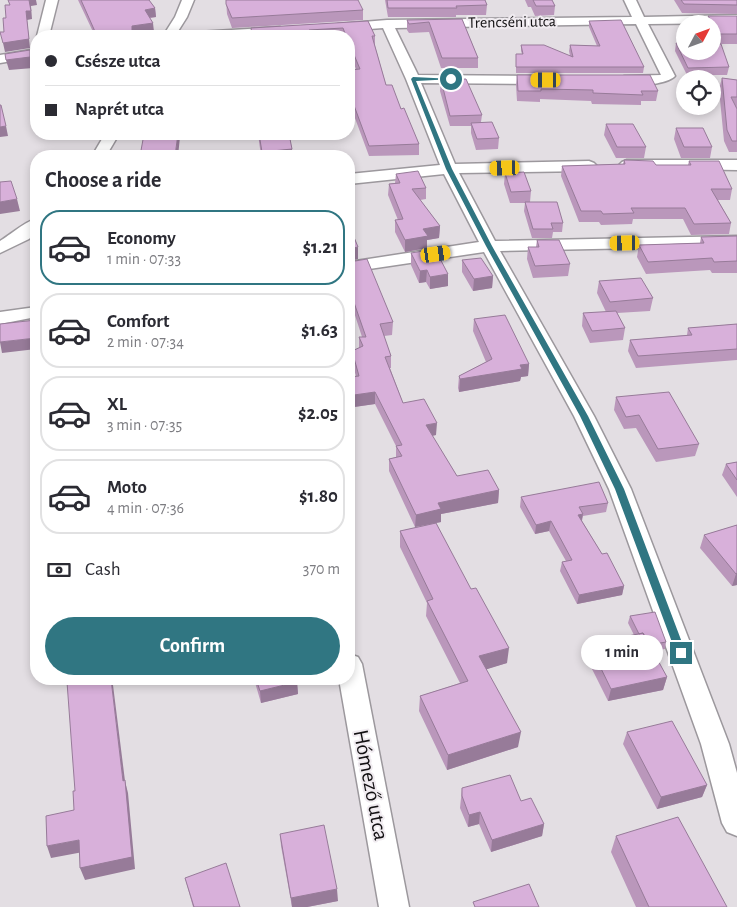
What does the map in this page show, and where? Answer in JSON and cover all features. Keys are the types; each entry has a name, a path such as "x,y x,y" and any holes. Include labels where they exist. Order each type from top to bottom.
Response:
{"street":[{"path":"44,30 52,0"},
{"path":"173,30 188,0"},
{"path":"611,80 660,80 668,76 630,0"},
{"name":"Trencséni utca","path":"330,28 387,24 737,19"},
{"path":"387,24 413,79 449,169 489,246 584,416 620,489 715,744 737,822"},
{"path":"0,59 30,54"},
{"path":"413,79 562,80"},
{"path":"355,178 449,169 611,165 737,165"},
{"path":"0,248 30,234"},
{"path":"355,266 489,246 737,241"},
{"path":"0,318 30,313"},
{"name":"Hómező utca","path":"353,685 394,907"}],"building":[{"path":"8,0 29,0 31,11 26,11 29,39 3,43 0,32 4,32 3,18 6,18 5,5 10,5"},
{"path":"81,0 149,0 155,8 145,10 153,23 132,26 132,30 94,30"},
{"path":"226,0 358,0 363,10 232,18"},
{"path":"387,0 485,0 487,5 456,6 457,8 388,8"},
{"path":"533,0 552,0 555,6 536,6"},
{"path":"681,0 737,0 737,5 684,4"},
{"path":"721,16 737,16 737,34 721,34"},
{"path":"462,19 478,58 442,58 429,22 409,24 407,20"},
{"path":"621,20 644,67 516,67 516,54 523,54 521,45 544,45 573,57 570,45 600,46 589,21"},
{"path":"368,21 375,36 372,36 386,85 392,85 401,109 404,108 419,144 369,146 355,108 355,69 360,69 355,57 355,30 344,30 343,28 251,30 251,28"},
{"path":"721,44 729,67 688,68 684,60 721,60"},
{"path":"30,50 30,57 6,60 5,54"},
{"path":"517,75 650,75 658,91 641,91 643,95 593,93 593,90 541,89 541,91 518,91"},
{"path":"722,78 737,80 737,97 731,97 737,109 737,141 732,141 727,130"},
{"path":"466,79 482,115 450,116 441,80"},
{"path":"0,105 6,126 0,127"},
{"path":"492,122 499,138 477,139 471,123"},
{"path":"606,124 633,124 646,147 617,147"},
{"path":"676,128 703,128 712,147 684,147"},
{"path":"143,140 177,140 176,150 141,150"},
{"path":"260,140 290,140 292,149 282,150 262,150"},
{"path":"624,160 653,161 656,165 691,165 689,161 719,161 732,189 711,189 731,223 694,224 685,208 631,208 634,213 603,214 601,211 581,211 562,166 625,164"},
{"path":"418,171 426,188 412,189 440,226 423,229 428,236 405,240 395,220 403,219 389,184 400,183 396,174"},
{"path":"524,172 531,191 511,192 505,173"},
{"path":"11,181 17,199 0,202 0,182"},
{"path":"525,202 557,202 563,223 551,223 553,229 533,229"},
{"path":"737,236 737,261 714,262 712,258 648,262 639,245 704,243 701,237"},
{"path":"537,240 559,240 570,264 535,266 528,247 539,247"},
{"path":"435,249 448,274 430,277 427,270 420,271 411,253"},
{"path":"481,258 493,276 474,279 462,260"},
{"path":"367,259 393,322 380,324 391,356 385,357 403,403 424,399 437,423 426,425 457,476 488,470 499,490 438,503 441,509 416,515 389,459 402,456 396,446 402,445 375,392 355,395 355,376 359,376 355,362 355,350 363,346 359,337 366,337 355,305 355,261"},
{"path":"641,278 653,298 610,302 599,281"},
{"path":"616,311 625,328 592,331 583,313"},
{"path":"505,315 529,364 520,365 522,369 460,379 459,376 492,359 474,319"},
{"path":"30,321 30,339 0,342 0,324"},
{"path":"737,324 737,349 638,356 630,340 692,335 688,328"},
{"path":"669,392 699,444 658,449 639,415 626,417 616,397"},
{"path":"737,462 737,480 726,464"},
{"path":"599,482 608,503 579,507 583,514 578,515 602,554 607,553 624,586 579,595 562,562 572,560 551,521 536,525 521,497"},
{"path":"436,523 471,589 476,588 509,648 479,656 521,732 448,755 420,696 468,681 427,601 433,599 400,531"},
{"path":"737,525 737,573 736,574 704,535"},
{"path":"655,612 666,642 649,645 643,633 639,634 630,616"},
{"path":"643,633 667,677 611,689 589,644"},
{"path":"67,685 112,685 123,781 125,780 132,857 80,868 79,840 47,846 46,816 74,810 73,791 75,791"},
{"path":"258,685 285,685 260,691"},
{"path":"672,721 707,785 661,797 627,732"},
{"path":"510,775 521,801 531,798 544,824 492,840 480,812 469,815 462,796 462,788"},
{"path":"678,817 727,907 649,907 616,836"},
{"path":"324,825 337,889 291,898 280,834"},
{"path":"226,863 240,907 194,907 185,878"},
{"path":"529,884 539,907 475,907 473,902"}],"route":[{"path":"451,79 413,79 449,169 489,246 584,416 620,489 681,653"}]}
